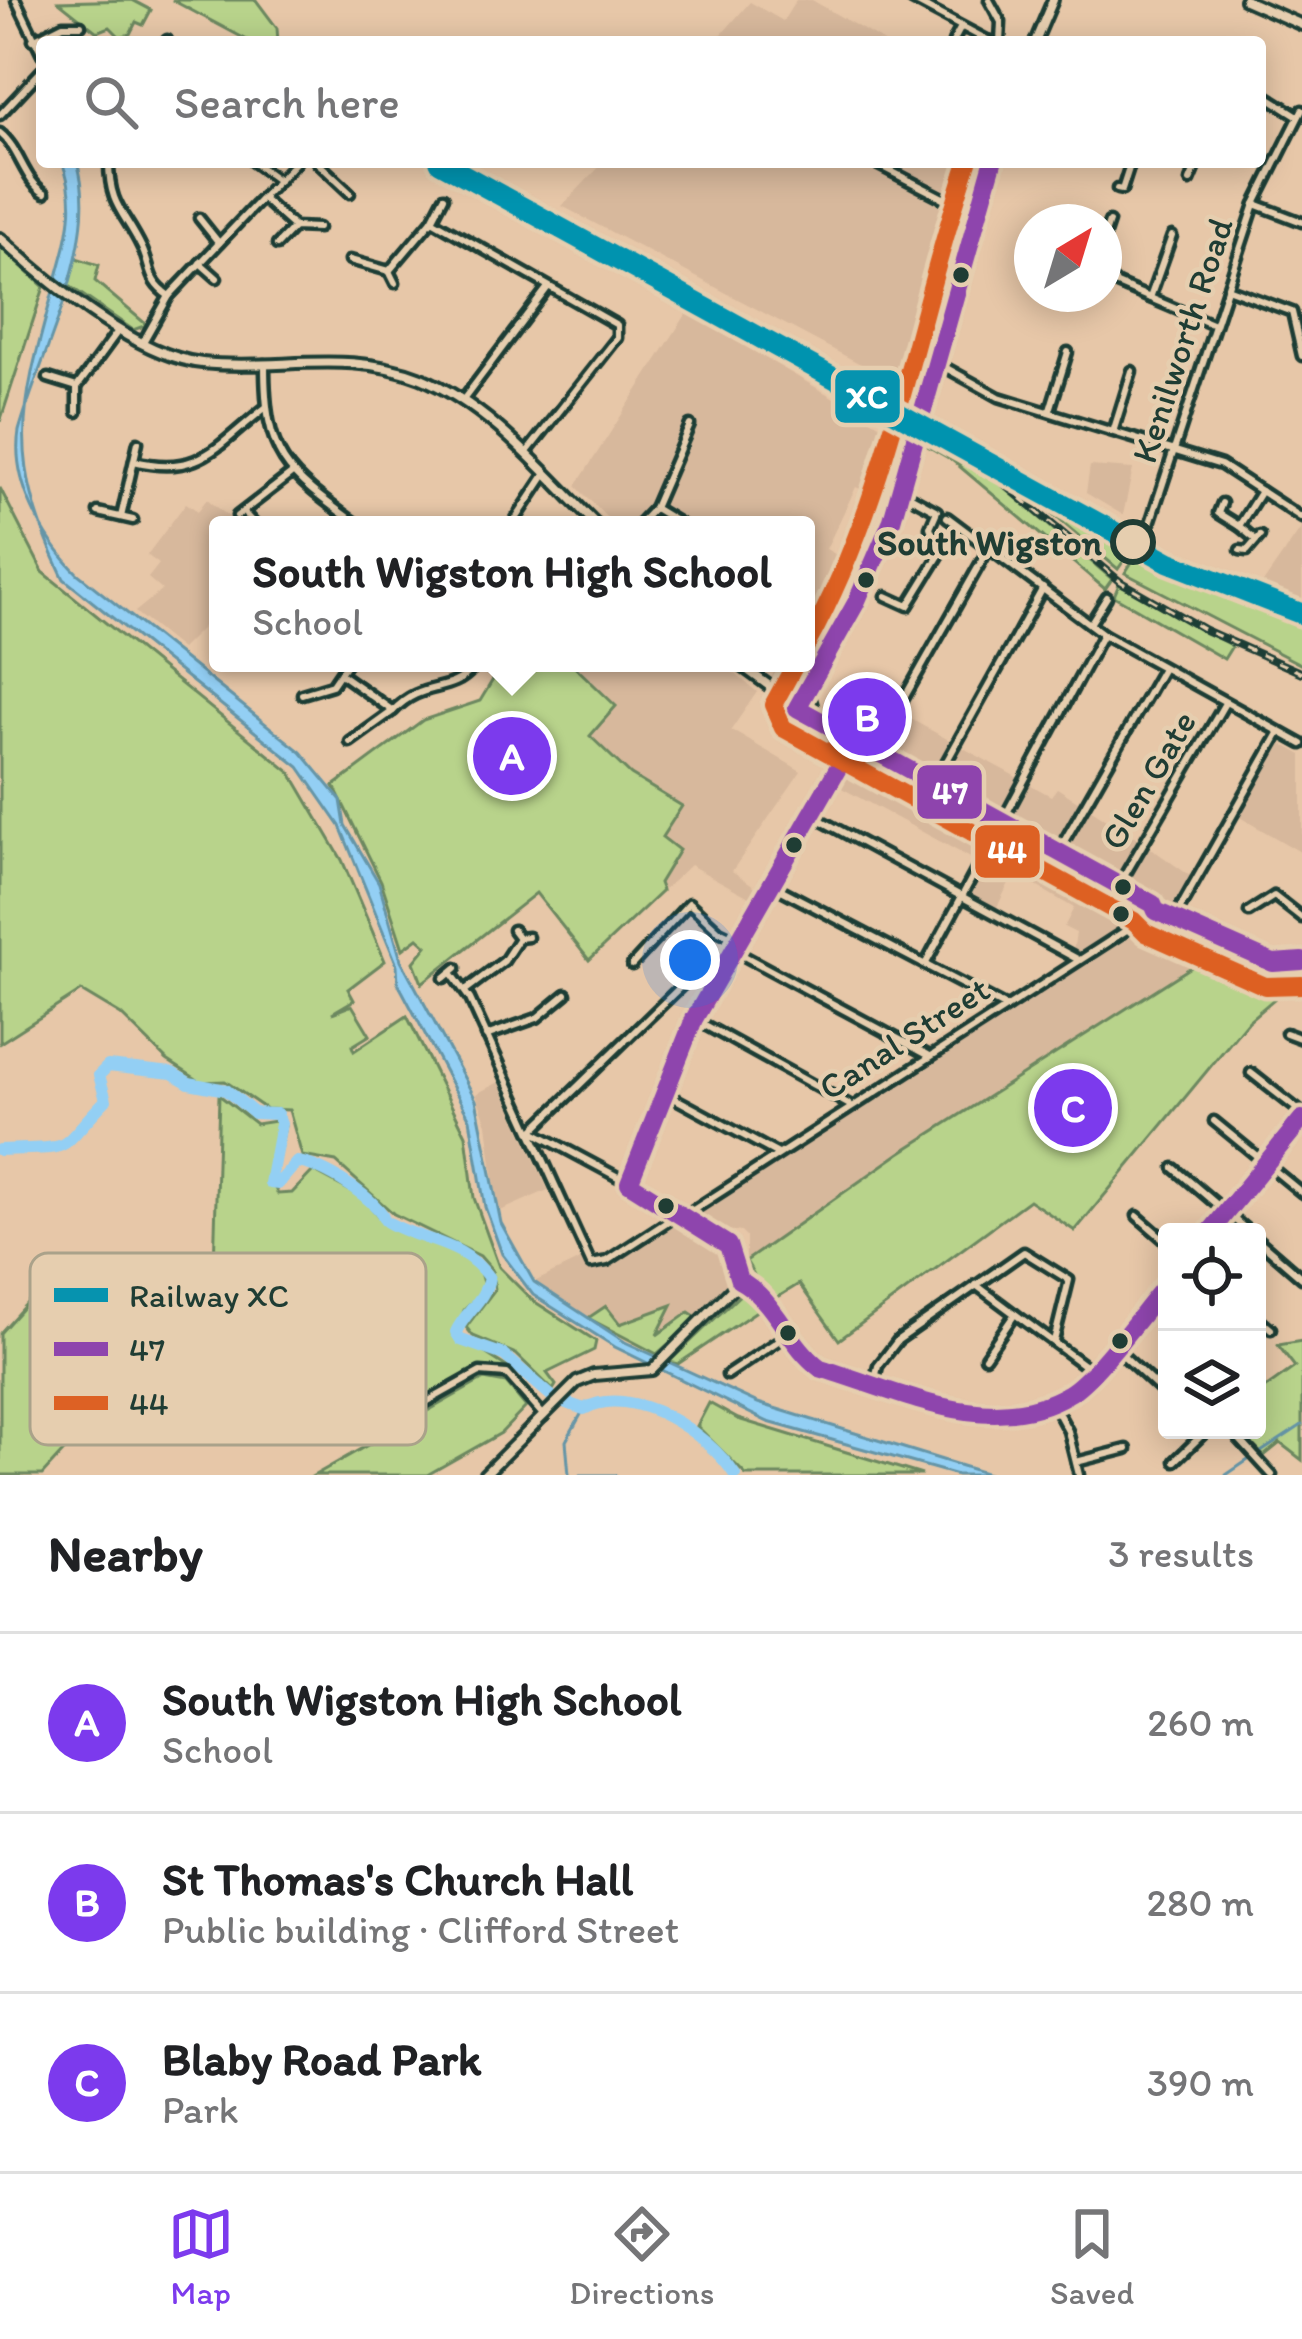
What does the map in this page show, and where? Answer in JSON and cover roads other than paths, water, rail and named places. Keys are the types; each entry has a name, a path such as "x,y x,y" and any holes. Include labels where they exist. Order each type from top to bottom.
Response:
{"main road":[{"path":"1037,36 1052,0"},
{"path":"1245,0 1302,25"},
{"path":"797,708 902,492 972,213 991,168"},
{"path":"0,238 52,283 120,328 194,362 369,363 418,377 463,400 587,516"},
{"path":"750,672 817,721 1119,885 1156,911 1273,963 1302,961"},
{"path":"808,689 817,721"},
{"path":"484,1475 567,1390 594,1375 655,1368 739,1280 730,1245 629,1183 694,1019 853,742"}],"street":[{"path":"16,0 36,44"},
{"path":"912,0 979,36"},
{"path":"989,0 1002,36"},
{"path":"42,36 75,21"},
{"path":"956,36 961,27"},
{"path":"0,116 36,75"},
{"path":"1266,95 1299,112"},
{"name":"Kenilworth Road","path":"1149,526 1255,204 1299,112"},
{"path":"0,133 20,153 33,191 45,193"},
{"path":"109,168 112,202 142,249 150,279 169,296"},
{"path":"262,168 280,181"},
{"path":"143,342 169,296 291,168"},
{"path":"323,168 350,193"},
{"path":"885,168 972,213"},
{"path":"1117,189 1122,190 1133,168"},
{"path":"1195,178 1197,168"},
{"path":"389,271 432,220 444,197"},
{"path":"263,199 294,226 318,228"},
{"path":"1255,204 1302,222"},
{"path":"199,218 219,243"},
{"path":"432,220 620,329 524,455"},
{"path":"278,244 294,226"},
{"path":"1150,298 1166,241"},
{"path":"350,260 389,271 395,283"},
{"path":"200,263 217,278"},
{"path":"1122,282 1214,325"},
{"path":"463,400 548,287"},
{"path":"1227,288 1292,312 1302,356"},
{"path":"77,412 76,387 120,328"},
{"path":"1050,410 1068,352"},
{"path":"938,363 999,397 1114,429 1230,470 1302,518"},
{"path":"265,364 270,439 290,475 346,516"},
{"path":"1114,429 1132,371"},
{"path":"48,378 76,387"},
{"path":"134,460 172,469 190,465 265,409"},
{"path":"646,516 690,425"},
{"path":"121,517 138,442"},
{"path":"242,516 290,475"},
{"path":"518,516 545,475"},
{"path":"1239,526 1261,491"},
{"path":"886,596 908,606 940,554 930,526 937,511 902,492"},
{"path":"1222,503 1218,513 1258,538 1247,551 1240,550"},
{"path":"654,508 667,516"},
{"path":"98,512 133,520"},
{"path":"947,517 1103,634 1278,735 1302,744"},
{"path":"873,753 989,548"},
{"path":"934,784 1043,588"},
{"path":"1090,624 1107,597"},
{"path":"926,963 999,819 1103,634"},
{"path":"1058,852 1162,668"},
{"path":"302,694 332,685 343,672"},
{"path":"350,742 393,712 413,691 453,684 468,672"},
{"path":"342,675 393,712"},
{"name":"Glen Gate","path":"1119,885 1225,703"},
{"path":"1175,916 1278,735"},
{"path":"811,815 1079,960"},
{"path":"769,884 1004,1006"},
{"path":"1250,912 1274,896 1302,919"},
{"path":"632,965 689,903 718,932 736,939"},
{"name":"Canal Street","path":"532,1131 586,1260 598,1265 1156,911"},
{"path":"466,990 504,961 524,937 513,930"},
{"path":"731,949 928,1054"},
{"path":"532,1131 706,961 723,963"},
{"path":"450,973 466,990 532,1131 629,1183"},
{"path":"486,1036 537,1018 566,994"},
{"path":"694,1019 849,1105"},
{"path":"1286,1033 1302,1040"},
{"path":"1217,1223 1302,1116 1251,1073"},
{"path":"663,1092 778,1154"},
{"path":"1214,1121 1302,1193"},
{"path":"1174,1168 1239,1223"},
{"path":"1137,1216 1158,1234"},
{"path":"1266,1247 1302,1278"},
{"path":"874,1383 878,1366 898,1340 1024,1252 1069,1280 1054,1342"},
{"path":"739,1280 754,1288 787,1335 820,1368 979,1414 1011,1416 1054,1404 1094,1372 1158,1296"},
{"path":"976,1285 1094,1372"},
{"path":"1150,1306 1158,1313"},
{"path":"985,1357 1015,1314"},
{"path":"1266,1325 1271,1329"},
{"path":"727,1375 787,1335"},
{"path":"1114,1347 1158,1388"},
{"path":"426,1403 480,1372 507,1374 544,1416"},
{"path":"1054,1404 1078,1475"},
{"path":"1175,1461 1198,1439"},
{"path":"1239,1439 1272,1475"},
{"path":"1076,1462 1127,1449"}],"water":[{"path":"64,168 78,168 82,226 66,296 27,406 69,224"},
{"path":"27,406 25,456 42,527 20,470 19,431"},
{"path":"42,527 78,574 301,752 341,800 345,825 379,883 401,960 476,1100 501,1223 534,1282 625,1342 758,1403 991,1475 957,1475 768,1422 615,1347 533,1295 502,1254 485,1207 470,1119 398,983 397,965 340,826 299,767 64,579"}],"waterway":[{"path":"0,1150 55,1147 70,1139 106,1100 99,1075 108,1066 172,1073 189,1083 226,1090 254,1113 277,1114 281,1124 270,1183 278,1184 297,1162 318,1168 363,1195 388,1222 456,1250 479,1266 489,1278 456,1332 461,1340 504,1355 555,1399 584,1409 603,1402 624,1402 668,1416 707,1444 735,1475"},
{"path":"569,1475 566,1441 584,1409"},
{"path":"1261,1452 1302,1425"},
{"path":"1226,1475 1251,1458"},
{"path":"580,1475 616,1475"}],"railway":[{"path":"966,452 1121,582 1205,630 1302,673"}],"rail line":[{"name":"XC","path":"451,168 1169,562 1302,614"}],"place":[{"name":"South Wigston","path":"1133,542"},
{"name":"St Thomas's Church Hall","path":"867,717"},
{"name":"South Wigston High School","path":"512,756"},
{"name":"Blaby Road Park","path":"1073,1108"}]}
